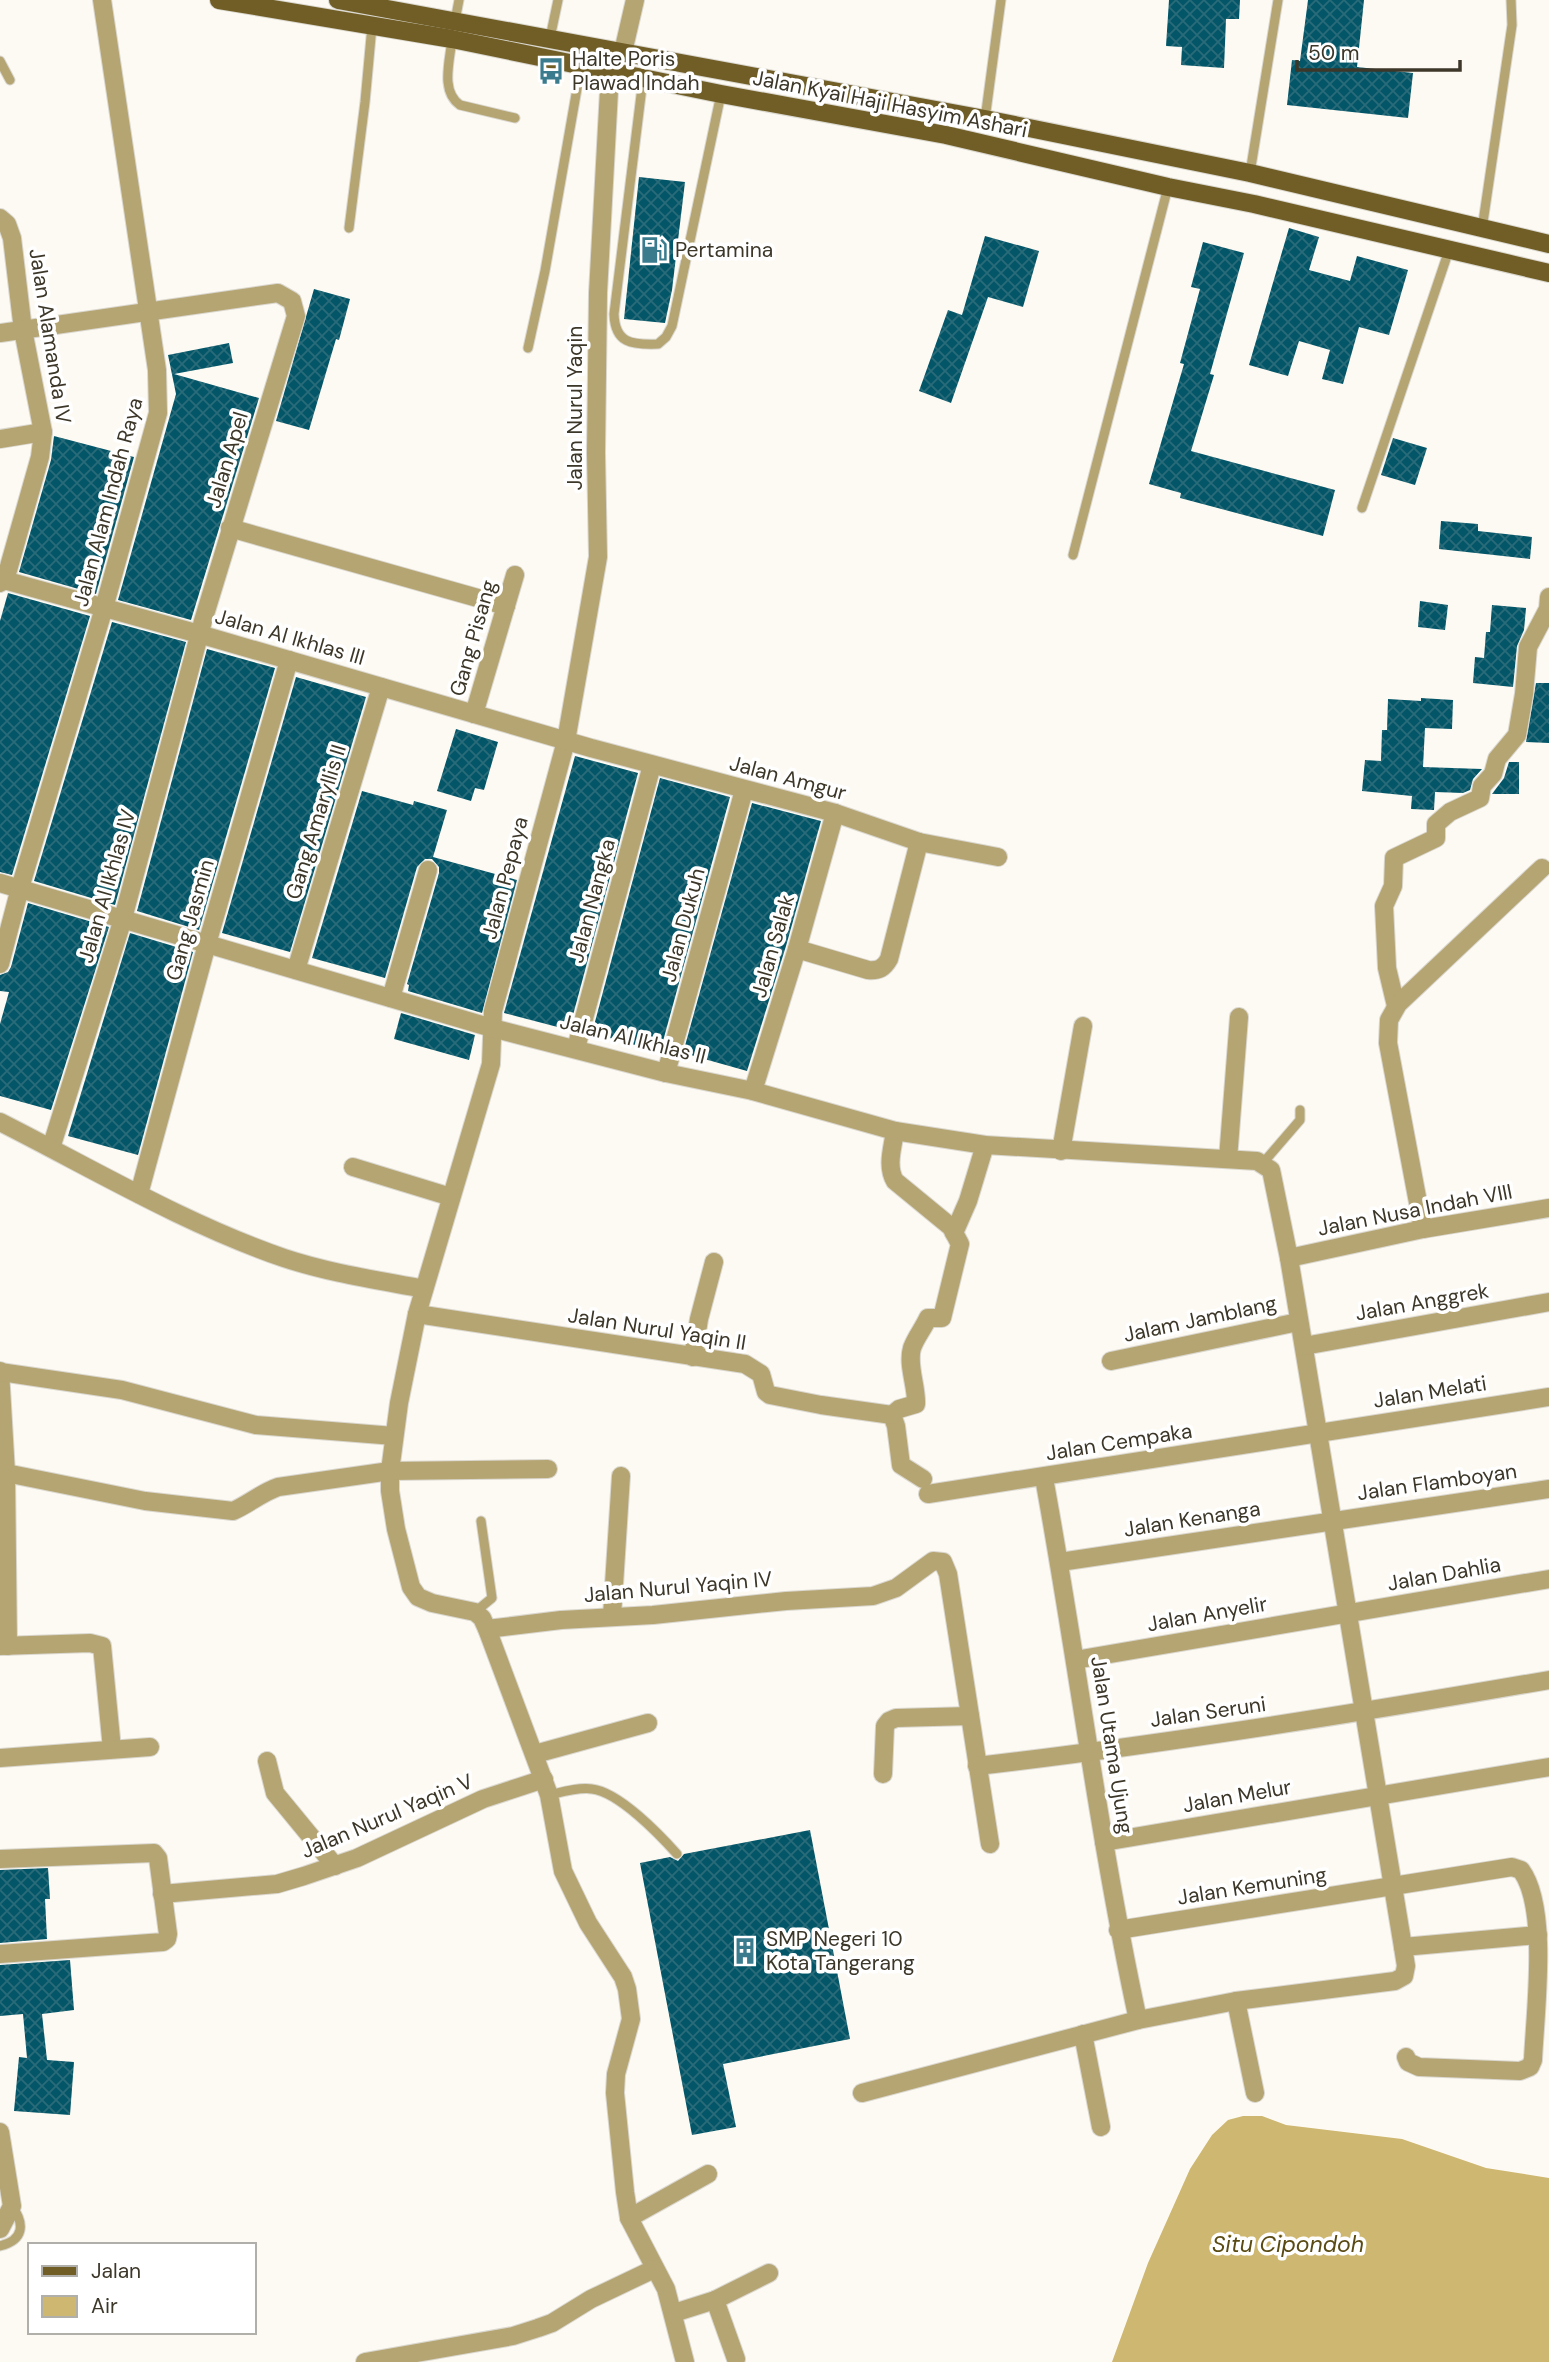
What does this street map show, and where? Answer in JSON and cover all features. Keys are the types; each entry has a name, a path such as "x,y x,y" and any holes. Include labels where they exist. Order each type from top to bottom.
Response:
{"main road":[{"name":"Jalan Kyai Haji Hasyim Ashari","path":"219,0 452,39 643,79 946,135 1549,273"},
{"name":"Jalan Kyai Haji Hasyim Ashari","path":"338,0 985,119 1250,173 1549,244"},
{"path":"452,39 455,21"},
{"path":"722,94 724,71"}],"street":[{"name":"Jalan Alam Indah Raya","path":"0,964 159,413 159,393 148,311 102,0"},
{"path":"622,52 635,0"},
{"name":"Jalan Nurul Yaqin","path":"566,741 598,557 598,293 610,72"},
{"name":"Jalan Alamanda IV","path":"0,218 12,238 23,330 43,432 40,457 8,570 0,581"},
{"name":"Jalan Apel","path":"148,311 278,293 292,301 296,316 200,634"},
{"path":"0,333 148,311"},
{"path":"0,439 43,432"},
{"path":"230,528 506,606"},
{"name":"Gang Pisang","path":"474,714 515,575"},
{"name":"Jalan Al Ikhlas III","path":"0,581 200,634 566,741"},
{"path":"1396,1006 1387,968 1384,906 1393,887 1394,858 1436,838 1436,824 1450,812 1480,798 1482,786 1493,774 1497,758 1517,735 1528,647 1548,608 1549,597"},
{"name":"Jalan Al Ikhlas IV","path":"51,1148 123,918 200,634"},
{"name":"Gang Jasmin","path":"139,1194 207,944 289,660"},
{"name":"Gang Amaryllis II","path":"296,970 381,687"},
{"name":"Jalan Amgur","path":"566,741 835,813 919,842 998,857"},
{"name":"Jalan Pepaya","path":"475,1612 432,1603 418,1597 411,1587 396,1529 390,1471 417,1314 491,1064 496,999 566,741"},
{"name":"Jalan Nangka","path":"576,1048 652,765"},
{"name":"Jalan Dukuh","path":"666,1073 744,790"},
{"name":"Jalan Salak","path":"752,1091 797,949 835,813"},
{"path":"797,949 868,970 875,971 884,967 889,959 919,842"},
{"path":"1423,1229 1388,1043 1390,1020 1396,1006 1542,868"},
{"path":"391,998 428,870"},
{"name":"Jalan Al Ikhlas II","path":"0,883 492,1028 666,1073 752,1091 894,1131 985,1145 1228,1159 1265,1164"},
{"path":"1228,1159 1239,1017"},
{"path":"1061,1151 1083,1026"},
{"path":"0,1122 139,1194 282,1257 312,1266 424,1289"},
{"path":"892,1415 899,1409 916,1404 917,1390 911,1352 917,1335 923,1331 928,1318 942,1318 960,1244 944,1220 895,1181 890,1168 894,1131"},
{"path":"954,1233 968,1201 985,1145"},
{"path":"862,2093 1138,2020 1236,2001 1395,1981 1404,1976 1406,1966 1403,1947 1289,1258 1271,1170 1265,1164"},
{"path":"353,1167 451,1197"},
{"name":"Jalan Nusa Indah VIII","path":"1289,1258 1423,1229 1549,1208"},
{"path":"693,1357 699,1320 714,1262"},
{"name":"Jalan Anggrek","path":"1304,1346 1549,1302"},
{"name":"Jalan Nurul Yaqin II","path":"417,1314 745,1364 761,1374 764,1388 770,1395 892,1415"},
{"name":"Jalam Jamblang","path":"1111,1361 1298,1322"},
{"path":"112,1749 102,1646 90,1643 4,1646 6,1473 0,1372 122,1390 256,1425 394,1436"},
{"name":"Jalan Melati","path":"1318,1432 1549,1397"},
{"name":"Jalan Cempaka","path":"892,1415 897,1426 901,1465 925,1487 1044,1478 1318,1432"},
{"path":"6,1473 145,1501 233,1511 278,1487 390,1471 548,1469"},
{"path":"612,1616 621,1476"},
{"name":"Jalan Utama Ujung","path":"1044,1478 1060,1562 1118,1930 1138,2020"},
{"name":"Jalan Flamboyan","path":"1332,1520 1549,1489"},
{"name":"Jalan Kenanga","path":"1060,1562 1332,1520"},
{"name":"Jalan Nurul Yaqin IV","path":"487,1629 786,1601 873,1596 896,1588 933,1561 943,1562 948,1574 970,1716"},
{"name":"Jalan Dahlia","path":"1348,1613 1549,1579"},
{"path":"475,1612 482,1618 487,1629 535,1754 546,1787 563,1871 588,1923 622,1977 630,2004 629,2031 616,2074 615,2092 629,2218 666,2289 685,2362"},
{"name":"Jalan Anyelir","path":"1075,1660 1348,1613"},
{"name":"Jalan Seruni","path":"977,1766 1089,1753 1363,1712 1549,1680"},
{"path":"883,1774 885,1726 889,1721 896,1718 970,1716 990,1844"},
{"path":"535,1754 648,1723"},
{"path":"0,1758 150,1747"},
{"path":"267,1761 275,1793 335,1866"},
{"name":"Jalan Melur","path":"1104,1842 1549,1766"},
{"name":"Jalan Nurul Yaqin V","path":"162,1894 277,1884 335,1866 482,1799 546,1787"},
{"path":"0,1859 154,1853 158,1858 168,1934 167,1940 163,1942 0,1954"},
{"name":"Jalan Kemuning","path":"1118,1930 1512,1867 1524,1873 1532,1892 1538,1935"},
{"path":"1403,1947 1538,1935 1533,2060 1530,2067 1520,2071 1419,2067 1408,2062 1406,2057"},
{"path":"1236,2001 1255,2093"},
{"path":"1083,2034 1101,2127"},
{"path":"0,2132 12,2206 0,2229"},
{"path":"629,2218 708,2175"},
{"path":"365,2362 513,2336 538,2328 654,2269"},
{"path":"674,2314 715,2300 769,2273"},
{"path":"715,2300 736,2359"}],"lane":[{"path":"455,21 459,0"},
{"path":"550,38 558,0"},
{"path":"985,119 1001,0"},
{"path":"1250,173 1278,0"},
{"path":"1482,229 1512,25 1511,0"},
{"path":"349,228 372,26"},
{"path":"452,39 448,84 453,100 460,105 515,118"},
{"path":"0,61 9,80"},
{"path":"528,348 545,271 581,66"},
{"path":"643,79 614,314 617,334 621,339 630,341 658,344 672,326 722,94"},
{"path":"1073,555 1168,187"},
{"path":"1362,508 1449,250"},
{"path":"1265,1164 1300,1120 1300,1110"},
{"path":"475,1612 492,1598 481,1521"},
{"path":"546,1787 593,1789 617,1799 677,1854"},
{"path":"0,2246 10,2243 21,2230 21,2220 12,2206"}],"water":[{"name":"Situ Cipondoh","path":"1243,2116 1262,2116 1286,2125 1402,2139 1486,2168 1549,2178 1549,2362 1112,2362 1148,2263 1190,2169 1212,2135 1228,2120"}],"building":[{"path":"1169,0 1240,0 1239,19 1226,19 1224,68 1181,65 1182,47 1166,46"},
{"path":"1308,0 1364,0 1357,67 1413,73 1408,118 1287,105 1292,60 1300,61"},
{"name":"Pertamina","path":"639,177 685,182 672,290 665,323 624,319"},
{"path":"1289,228 1319,237 1309,270 1350,281 1357,256 1408,270 1389,335 1359,327 1343,384 1322,379 1330,350 1299,341 1288,376 1249,365"},
{"path":"985,236 1039,251 1023,307 988,297 951,403 919,391 948,310 962,315"},
{"path":"1203,242 1244,253 1210,374 1214,375 1191,451 1335,490 1323,536 1180,498 1181,493 1149,484 1184,364 1180,363 1200,289 1191,287"},
{"path":"314,289 350,299 309,430 276,421"},
{"path":"229,343 233,363 174,374 259,398 191,620 118,600 176,394 168,355"},
{"path":"54,436 134,457 96,594 19,572 51,460"},
{"path":"1393,438 1427,448 1415,485 1381,475"},
{"path":"1441,521 1478,524 1478,531 1532,537 1530,559 1439,549"},
{"path":"8,593 90,616 12,875 0,872 0,621"},
{"path":"1420,601 1448,605 1445,630 1418,627"},
{"path":"1492,605 1526,608 1524,630 1517,646 1513,687 1473,683 1475,657 1484,658"},
{"path":"112,622 186,642 115,905 34,881"},
{"path":"207,649 275,668 199,930 137,911"},
{"path":"296,677 366,697 290,952 222,933"},
{"path":"1536,683 1549,683 1549,743 1526,742"},
{"path":"1421,698 1453,700 1452,729 1425,728 1423,767 1482,769 1473,779 1470,790 1463,793 1435,792 1434,810 1411,809 1412,796 1362,791 1365,760 1381,761 1382,730 1387,730 1388,699 1421,701"},
{"path":"456,729 498,742 484,790 475,788 471,801 437,791"},
{"path":"575,756 638,773 569,1030 504,1013"},
{"path":"1509,762 1519,762 1519,794 1492,794 1504,778"},
{"path":"660,778 730,797 660,1052 592,1033"},
{"path":"362,791 413,805 414,801 447,810 433,857 517,880 482,1013 408,991 407,984 439,873 439,867 432,859 425,859 417,867 385,978 312,958"},
{"path":"752,803 821,821 747,1071 683,1053"},
{"path":"28,903 109,927 51,1110 0,1096 0,1024 9,992 0,991 0,975 8,972 11,967"},
{"path":"130,933 193,952 138,1155 68,1136"},
{"path":"401,1013 475,1035 469,1060 394,1039"},
{"name":"SMP Negeri 10 Kota Tangerang","path":"810,1830 850,2039 723,2064 736,2127 692,2135 640,1863 670,1857 678,1861 684,1854"},
{"path":"48,1868 50,1899 45,1899 47,1939 0,1943 0,1870"},
{"path":"70,1960 74,2010 42,2014 47,2060 74,2062 70,2115 14,2111 19,2057 27,2058 23,2014 0,2016 0,1965"}],"place":[{"name":"Halte Poris Plawad Indah","path":"551,71"},
{"name":"Pertamina","path":"654,250"},
{"name":"SMP Negeri 10 Kota Tangerang","path":"745,1951"}]}
